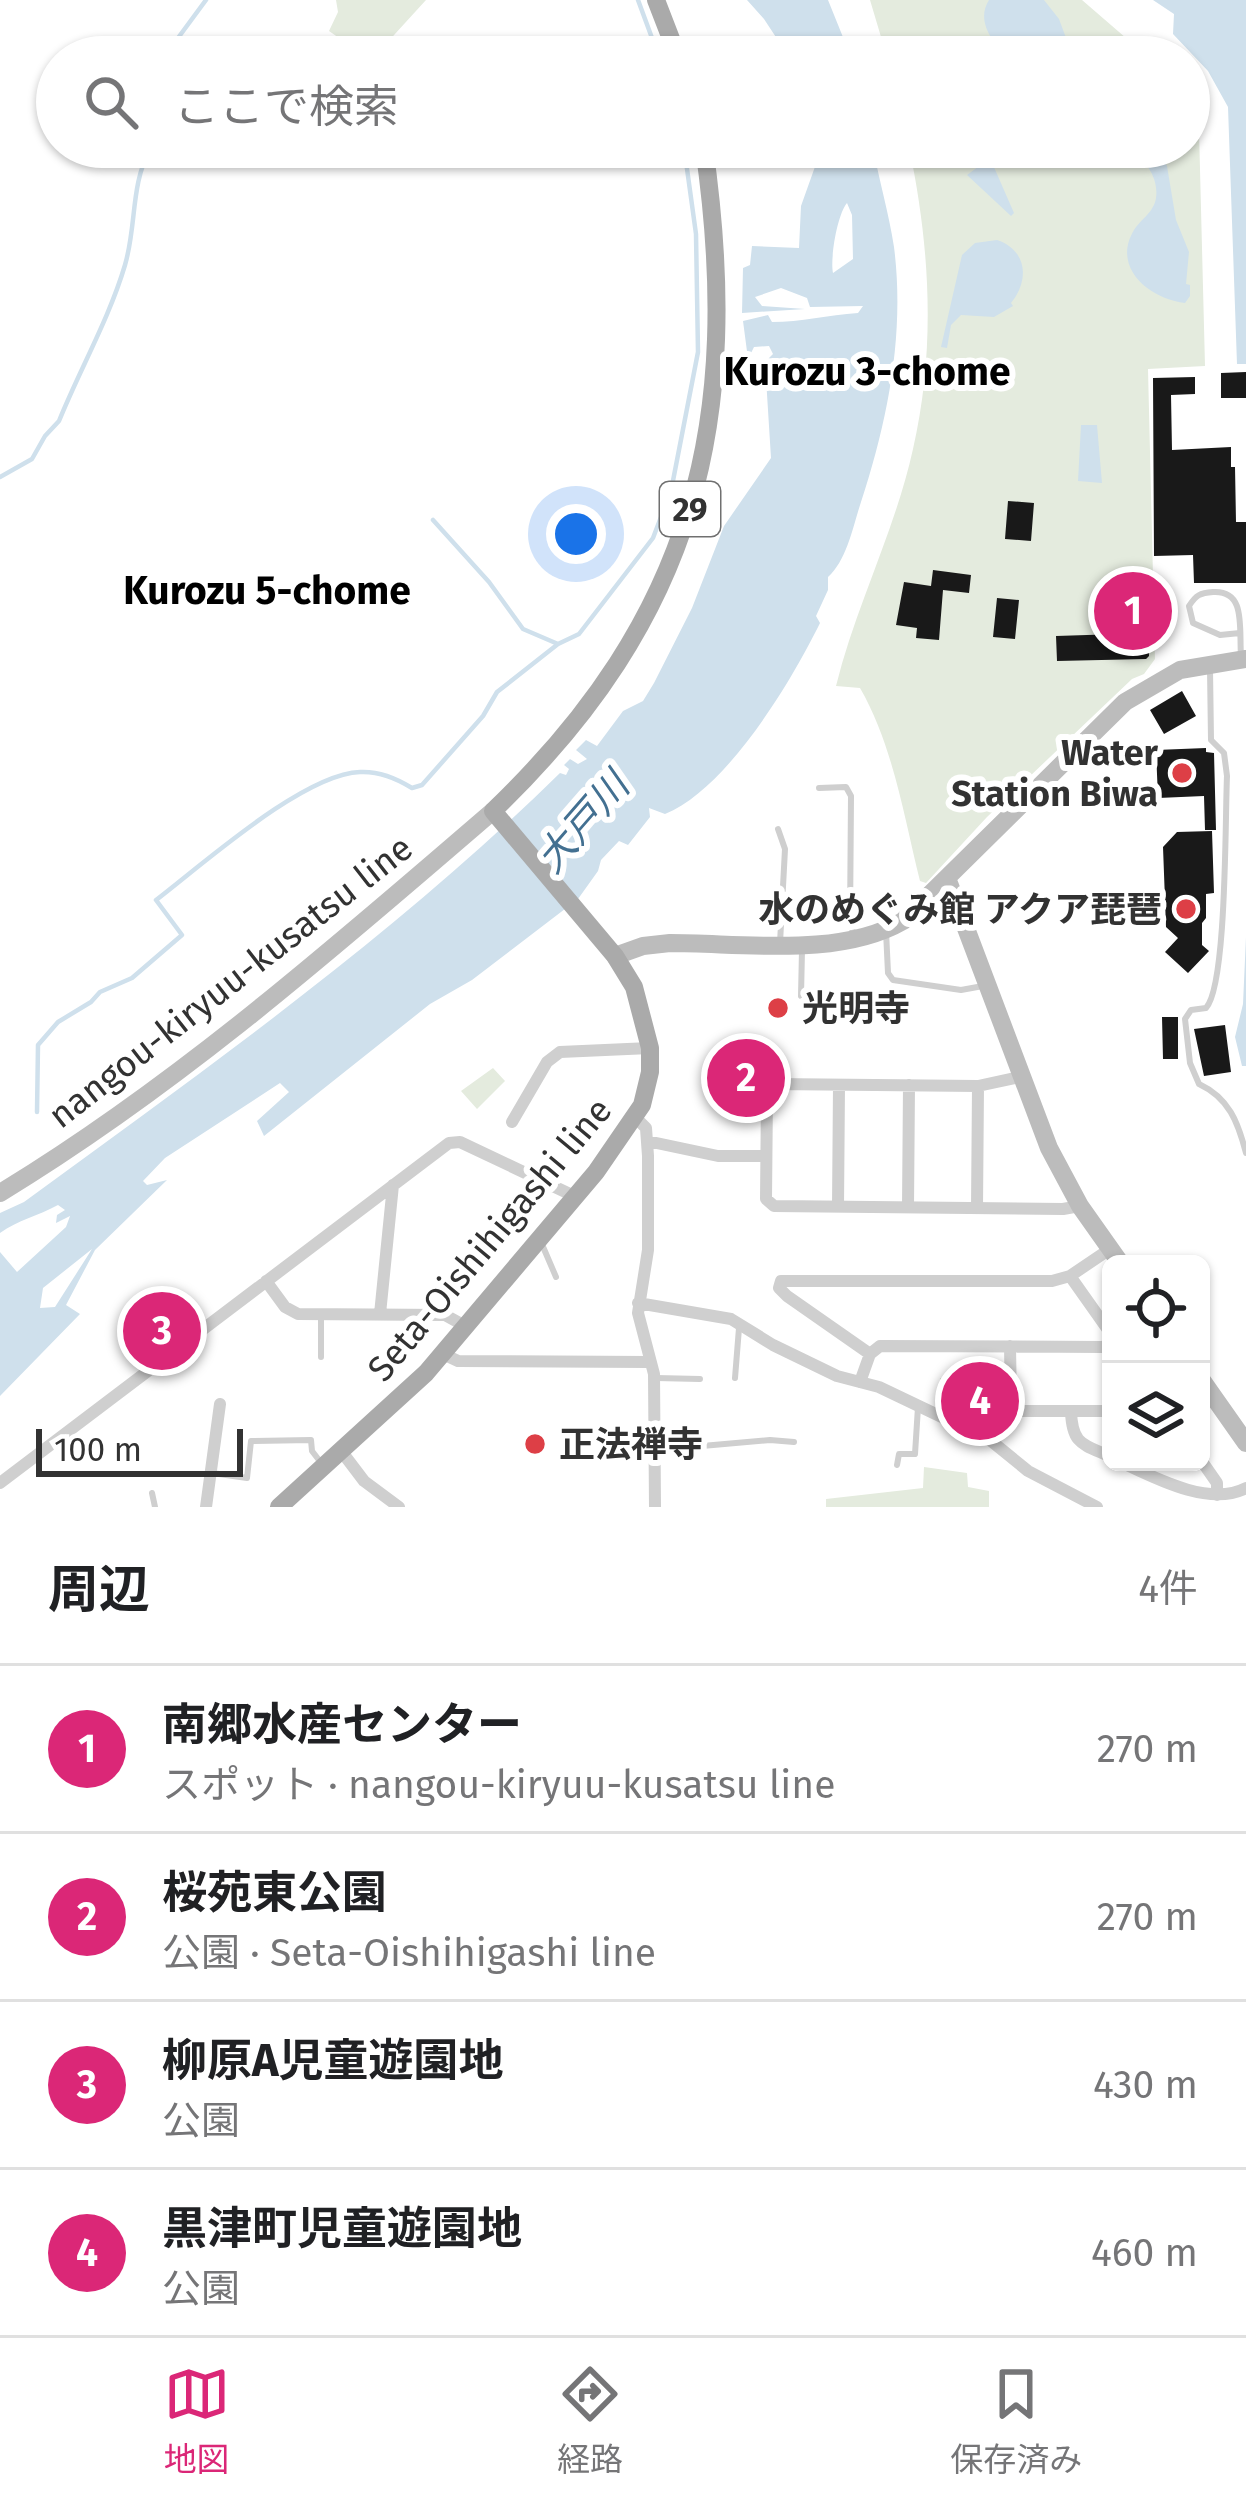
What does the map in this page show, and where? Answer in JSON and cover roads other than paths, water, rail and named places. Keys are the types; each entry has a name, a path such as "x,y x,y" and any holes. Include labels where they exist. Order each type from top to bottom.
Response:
{"main road":[{"path":"656,0 670,36"},
{"name":"29","path":"497,816 613,674 654,605 679,543 711,413 717,353 716,227 707,168"},
{"path":"611,951 670,943 856,941 886,931 947,878 1125,702 1160,678 1209,663 1243,659"},
{"name":"Seta-Oishihigashi line","path":"279,1507 409,1391 443,1354 635,1117 650,1072 642,1008 611,951 497,816"},
{"name":"nangou-kiryuu-kusatsu line","path":"0,1192 71,1149 314,965 497,816"},
{"path":"947,878 1048,1148 1114,1255"},
{"path":"1210,1391 1246,1443"}],"street":[{"path":"512,1122 552,1057 573,1050 650,1048"},
{"path":"1020,1077 978,1086 772,1084 767,1094 766,1199 773,1206 1080,1205"},
{"path":"838,1207 839,1084"},
{"path":"908,1207 909,1085"},
{"path":"976,1208 978,1086"},
{"path":"635,1117 646,1128 647,1141 649,1250 638,1303 654,1378 656,1507"},
{"path":"647,1141 718,1156 766,1156"},
{"path":"0,1483 448,1143 460,1142 574,1196"},
{"path":"380,1314 393,1185"},
{"path":"870,1354 788,1296 779,1288 781,1281 1052,1281 1102,1262"},
{"path":"1070,1276 1102,1324"},
{"path":"266,1281 285,1307 298,1314 445,1316 465,1326"},
{"path":"638,1303 731,1319 807,1362 879,1387 990,1440 1028,1471 1096,1507"},
{"path":"860,1382 870,1354 880,1346 1102,1347"},
{"path":"1010,1346 1011,1404 1018,1411 1102,1411"},
{"path":"443,1354 458,1361 649,1362"},
{"path":"206,1507 220,1404"},
{"path":"1071,1411 1072,1434 1102,1453"},
{"path":"342,1451 364,1481 399,1507"},
{"path":"1147,1471 1217,1495 1246,1488"},
{"path":"1209,1471 1217,1483 1217,1495"}],"lane":[{"path":"1240,634 1220,634 1192,623 1190,605 1195,597 1204,592 1231,592 1239,598 1245,608 1240,634 1243,659"},
{"path":"1209,663 1210,740 1224,753 1227,776 1219,956 1215,998 1206,1008 1191,1010 1185,1019 1190,1064 1199,1084 1229,1106 1246,1153"},
{"path":"819,788 846,787 851,796 850,924 856,941"},
{"path":"778,830 785,849 780,943"},
{"path":"886,931 888,973 893,980 961,990 986,984"},
{"path":"802,943 801,996 847,1000"},
{"path":"539,1238 556,1277"},
{"path":"321,1314 321,1357"},
{"path":"735,1378 739,1324"},
{"path":"654,1378 700,1379"},
{"path":"897,1465 899,1454 916,1454 917,1407"},
{"path":"212,1473 247,1478 251,1441 311,1440 311,1451 325,1467"},
{"path":"656,1450 794,1442"},
{"path":"152,1493 155,1507"}],"water":[{"path":"747,0 828,0 843,36 775,36"},
{"path":"989,0 1044,0 1065,36 991,36 985,8"},
{"path":"1153,0 1246,0 1246,364 1237,364 1228,107 1210,75 1210,36 1175,36 1174,14"},
{"name":"大戸川","path":"815,168 877,168 897,279 896,344 886,408 852,532 828,577 828,590 816,616 820,623 775,703 711,782 665,814 649,808 650,817 628,845 619,841 601,860 578,899 472,980 430,1004 264,1136 257,1121 289,1092 280,1083 165,1158 143,1181 147,1185 167,1180 95,1250 66,1305 80,1314 0,1396 0,1252 17,1272 66,1227 70,1216 56,1223 57,1215 65,1210 58,1205 0,1233 0,1213 24,1202 163,1101 367,944 560,773 566,775 569,769 564,765 570,759 578,764 587,759 576,750 586,740 597,746 623,711 643,701 692,608 724,526 771,458 765,362 773,354 769,346 754,347 748,359 743,321 768,315 772,322 858,313 863,306 810,307 807,298 781,288 755,297 762,306 805,309 742,313 743,268 750,265 752,246 799,248 801,206","holes":["847,203 852,215 853,259 833,273 835,237","92,1249 55,1307 40,1308 43,1288"]},
{"path":"976,168 994,168 1014,213 1011,216 967,175"},
{"path":"1167,168 1176,220 1189,252 1186,284 1190,296 1185,303 1147,288 1127,257 1134,230 1156,198 1150,170"},
{"path":"997,240 1020,258 1023,276 1013,306 994,317 961,315 951,325 947,348 941,347 962,255 975,243"},
{"path":"1081,425 1097,425 1102,483 1078,481"},
{"path":"1246,937 1246,1066 1242,1066 1235,1037 1243,1004"}],"waterway":[{"path":"179,36 206,0"},
{"path":"638,0 651,36"},
{"path":"0,477 32,459 59,421 118,285 129,250 142,168"},
{"path":"37,1112 38,1045 58,1022 100,992 132,978 182,935 156,900 254,824 311,788 360,772 387,776 412,788 422,785 483,716 497,692 558,644 579,634 653,538 671,491 698,352 696,234 687,168"},
{"path":"433,520 489,582 523,629 558,644"}],"place":[{"name":"南郷水産センター","path":"1133,611"},
{"name":"Water Station Biwa","path":"1182,773"},
{"name":"水のめぐみ館 アクア琵琶","path":"1186,909"},
{"name":"光明寺","path":"778,1008"},
{"name":"桜苑東公園","path":"746,1078"},
{"name":"柳原A児童遊園地","path":"162,1331"},
{"name":"黒津町児童遊園地","path":"980,1401"},
{"name":"正法禅寺","path":"535,1444"}],"district":[{"name":"Kurozu 3-chome","path":"867,371"},
{"name":"Kurozu 5-chome","path":"267,590"}]}
